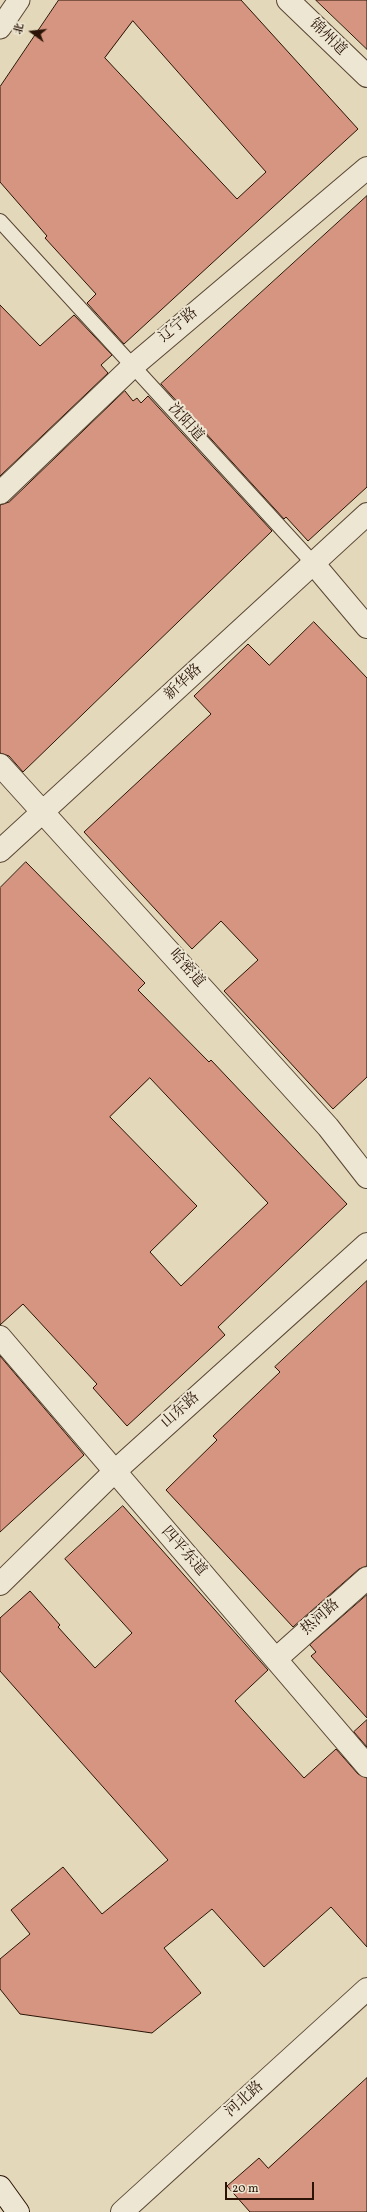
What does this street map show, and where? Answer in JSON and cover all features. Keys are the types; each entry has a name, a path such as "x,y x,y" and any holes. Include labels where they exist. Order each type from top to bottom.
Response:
{"street":[{"path":"0,28 19,0"},
{"name":"锦州道","path":"288,0 367,76"},
{"name":"辽宁路","path":"0,493 133,366 367,168"},
{"name":"新华路","path":"0,851 44,813 367,514"},
{"name":"沈阳道","path":"313,563 367,627"},
{"name":"哈密道","path":"0,765 323,1121 367,1177"},
{"name":"山东路","path":"0,1584 114,1472 367,1244"},
{"name":"四平东道","path":"0,1337 367,1766"},
{"name":"热河路","path":"276,1659 367,1578"},
{"name":"河北路","path":"122,2212 367,1989"},
{"path":"0,2187 18,2212"}],"lane":[{"name":"沈阳道","path":"0,221 313,563"}],"building":[{"path":"59,0 241,0 358,129 124,344 87,303 96,294 45,238 47,236 0,182 0,87","holes":["133,21 266,172 237,199 105,58"]},
{"path":"316,0 367,0 367,49"},
{"path":"367,196 367,487 308,541 286,517 284,519 161,384"},
{"path":"0,305 40,346 74,315 112,355 101,365 108,373 0,476"},
{"path":"125,391 133,401 137,398 141,403 148,396 272,531 23,772 9,756 0,753 0,505 9,502"},
{"path":"314,622 367,678 367,1077 333,1109 224,991 258,960 221,921 192,949 84,832 211,714 194,696 248,644 269,665"},
{"path":"26,862 145,983 138,990 209,1062 211,1060 347,1204 218,1327 225,1335 127,1426 93,1388 97,1384 23,1304 0,1325 0,888","holes":["150,1078 268,1203 181,1286 150,1252 197,1206 110,1117"]},
{"path":"367,1281 367,1566 359,1569 293,1627 166,1490 217,1440 213,1436 280,1372 275,1367"},
{"path":"0,1356 84,1455 0,1532"},
{"path":"123,1506 268,1670 235,1701 304,1778 336,1749 358,1774 367,1778 367,1947 331,1907 264,1967 212,1909 164,1948 201,1993 152,2033 20,2014 0,1989 0,1959 30,1934 11,1910 63,1867 102,1914 168,1860 0,1671 0,1618 30,1591 60,1625 58,1627 95,1668 132,1633 65,1559"},
{"path":"367,1595 367,1718 311,1656 316,1652 310,1645"},
{"path":"367,1720 367,1747 354,1732"},
{"path":"367,2078 367,2212 250,2212 227,2186 259,2158 268,2168"}]}
